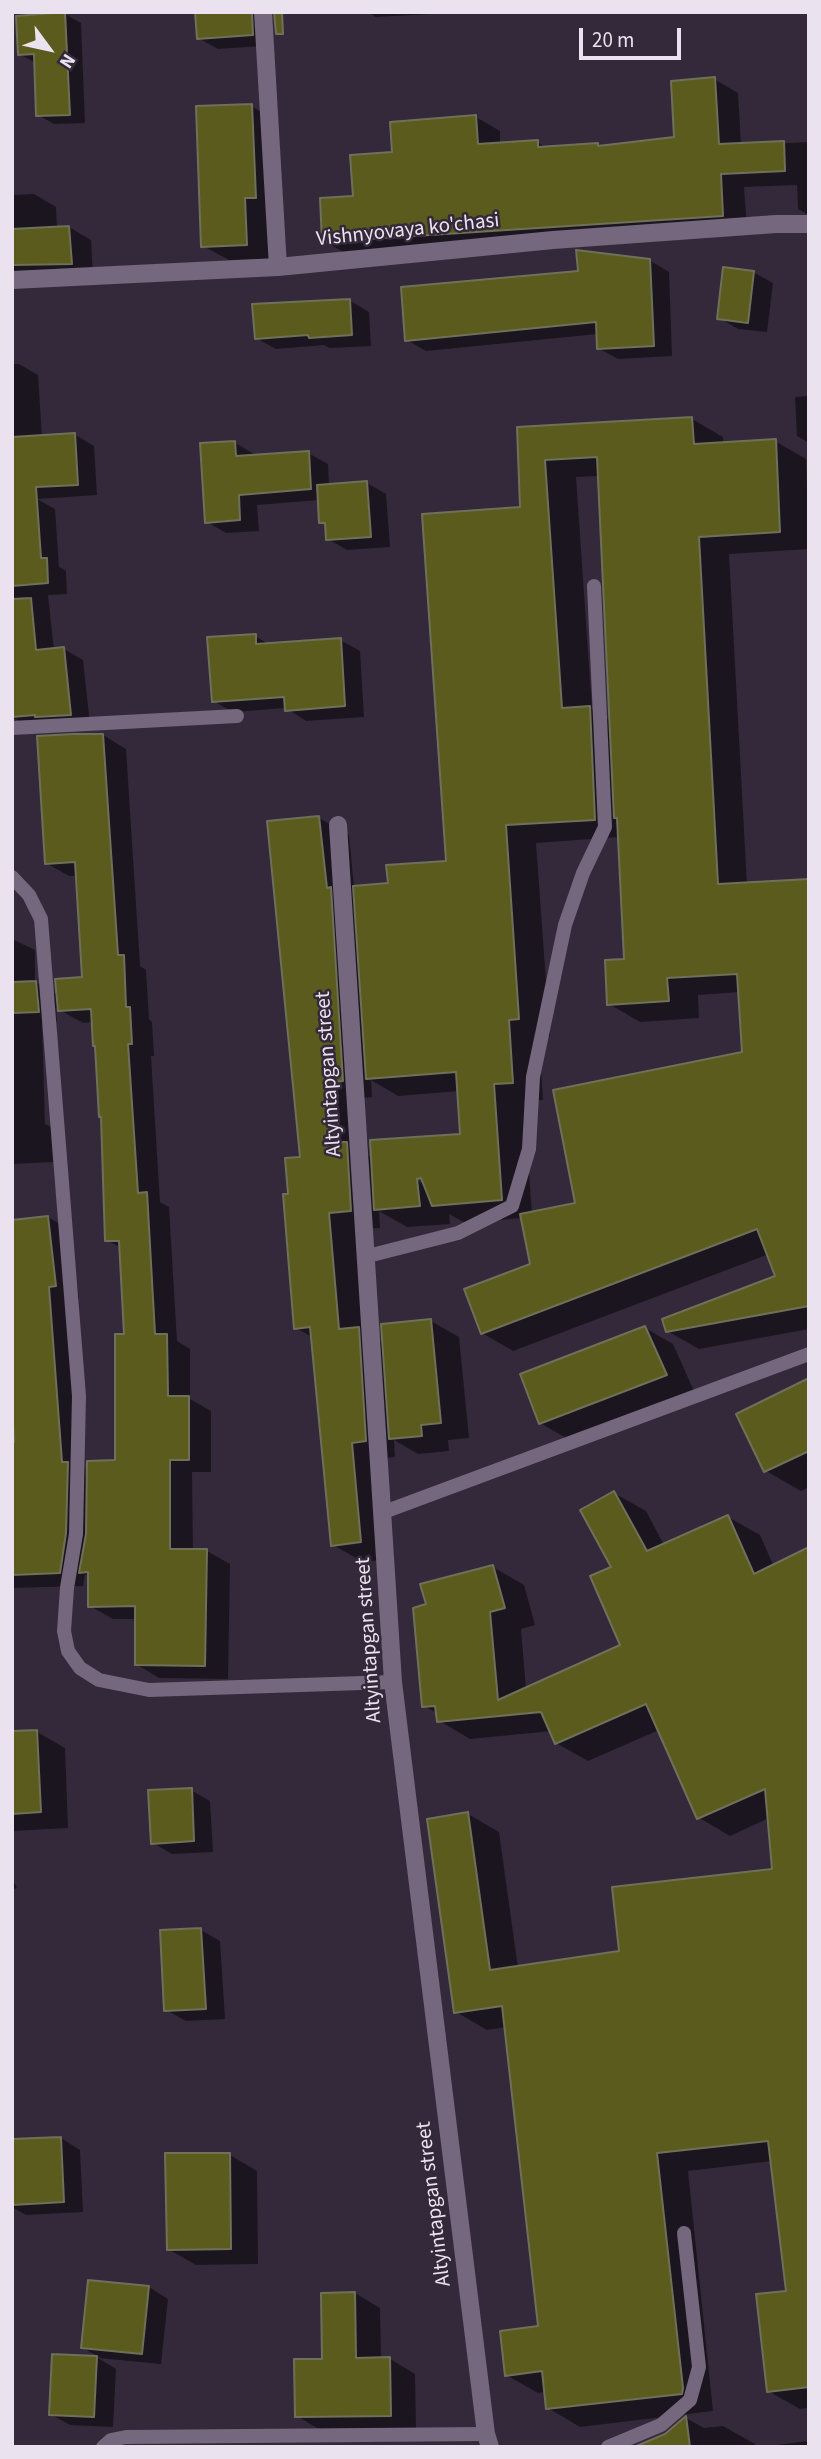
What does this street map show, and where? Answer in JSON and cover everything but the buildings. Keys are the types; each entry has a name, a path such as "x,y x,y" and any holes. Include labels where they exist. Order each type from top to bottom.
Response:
{"street":[{"path":"263,12 278,267"},
{"name":"Vishnyovaya ko'chasi","path":"12,280 278,267 553,240 809,224"},
{"name":"Altyintapgan street","path":"338,825 393,1682 488,2440"}],"lane":[{"path":"364,1257 458,1233 512,1206 529,1149 533,1077 565,925 583,873 605,827 594,586"},
{"path":"12,728 237,716"},
{"path":"12,877 29,895 41,919 79,1396 76,1534 67,1588 64,1631 68,1651 80,1668 99,1680 149,1690 393,1682"},
{"path":"384,1512 809,1354"},
{"path":"608,2447 661,2425 690,2400 699,2367 684,2233"},
{"path":"103,2447 111,2440 126,2437 488,2440"}]}
